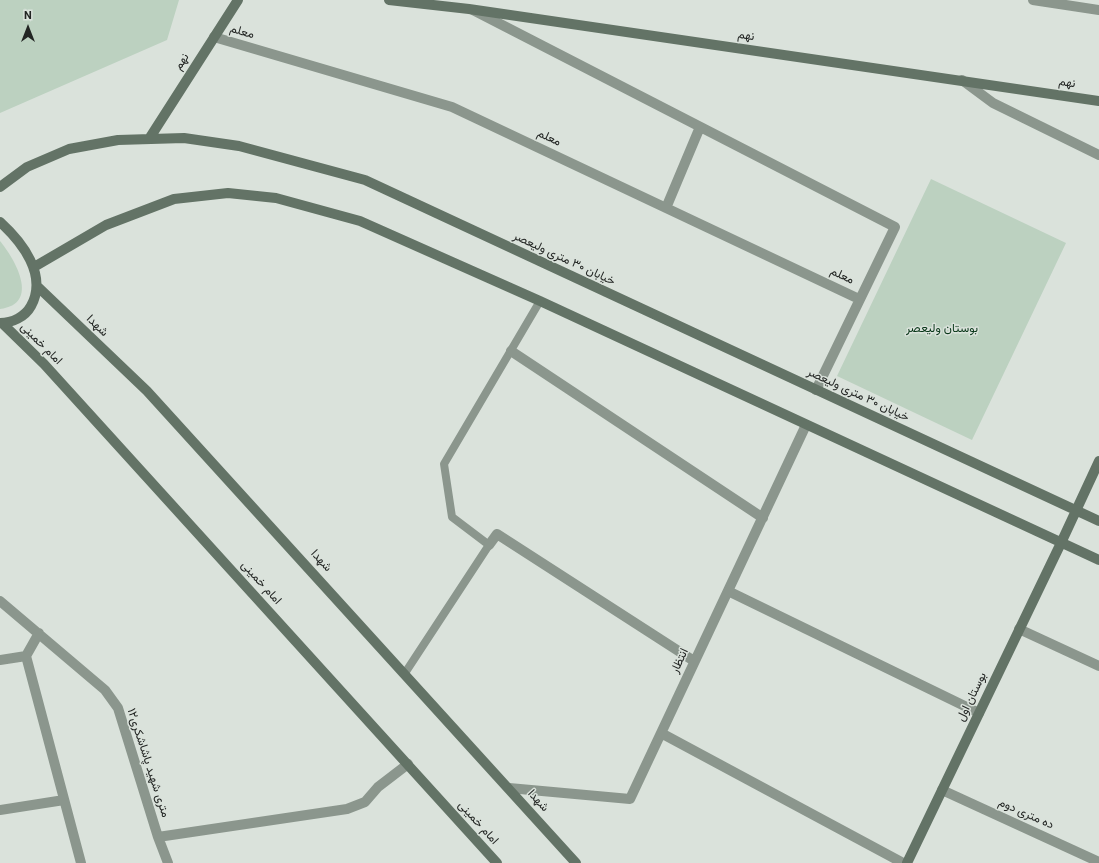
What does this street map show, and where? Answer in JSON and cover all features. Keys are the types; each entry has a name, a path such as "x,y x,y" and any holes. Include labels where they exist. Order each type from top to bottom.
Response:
{"main road":[{"name":"نهم","path":"149,139 238,0"},
{"name":"نهم","path":"389,0 470,9 1099,101"},
{"name":"خیابان ۳۰ متری ولیعصر","path":"0,187 27,166 69,149 118,140 184,138 239,146 365,180 1099,521"},
{"path":"34,267 106,225 174,199 228,193 276,198 360,221 540,301 1099,560"},
{"path":"0,222 12,233 26,250 34,267 37,286 34,300 28,311 18,319 1,323"},
{"name":"شهدا","path":"37,286 147,390 576,863"},
{"name":"امام خمینی","path":"1,323 44,364 497,863"},
{"name":"بوستان اول","path":"907,863 1099,461"}],"street":[{"path":"1033,0 1099,10"},
{"path":"470,9 895,227 816,390"},
{"name":"معلم","path":"214,37 452,107 859,299"},
{"path":"962,80 993,103 1099,155"},
{"path":"666,208 700,127"},
{"path":"510,351 762,518"},
{"name":"انتظار","path":"509,788 630,799 806,425"},
{"path":"489,545 497,534 694,661"},
{"path":"728,591 979,713"},
{"name":"۱۲متری شهید پاشاشکری","path":"0,601 106,690 118,708 158,837 168,863"},
{"path":"1019,630 1099,666"},
{"path":"39,633 26,656 81,863"},
{"path":"0,660 26,656"},
{"path":"661,733 903,863"},
{"path":"158,837 347,809 365,802 378,787 408,764"},
{"name":"ده متری دوم","path":"942,790 1099,862"},
{"path":"0,810 64,800"}],"lane":[{"path":"405,673 489,545 452,517 444,464 540,301"}],"green space":[{"path":"0,0 179,0 167,40 0,113"},
{"name":"بوستان ولیعصر","path":"931,179 1066,243 972,440 837,376"},
{"path":"0,241 17,269 21,280 22,290 19,299 12,305 0,309"}]}
